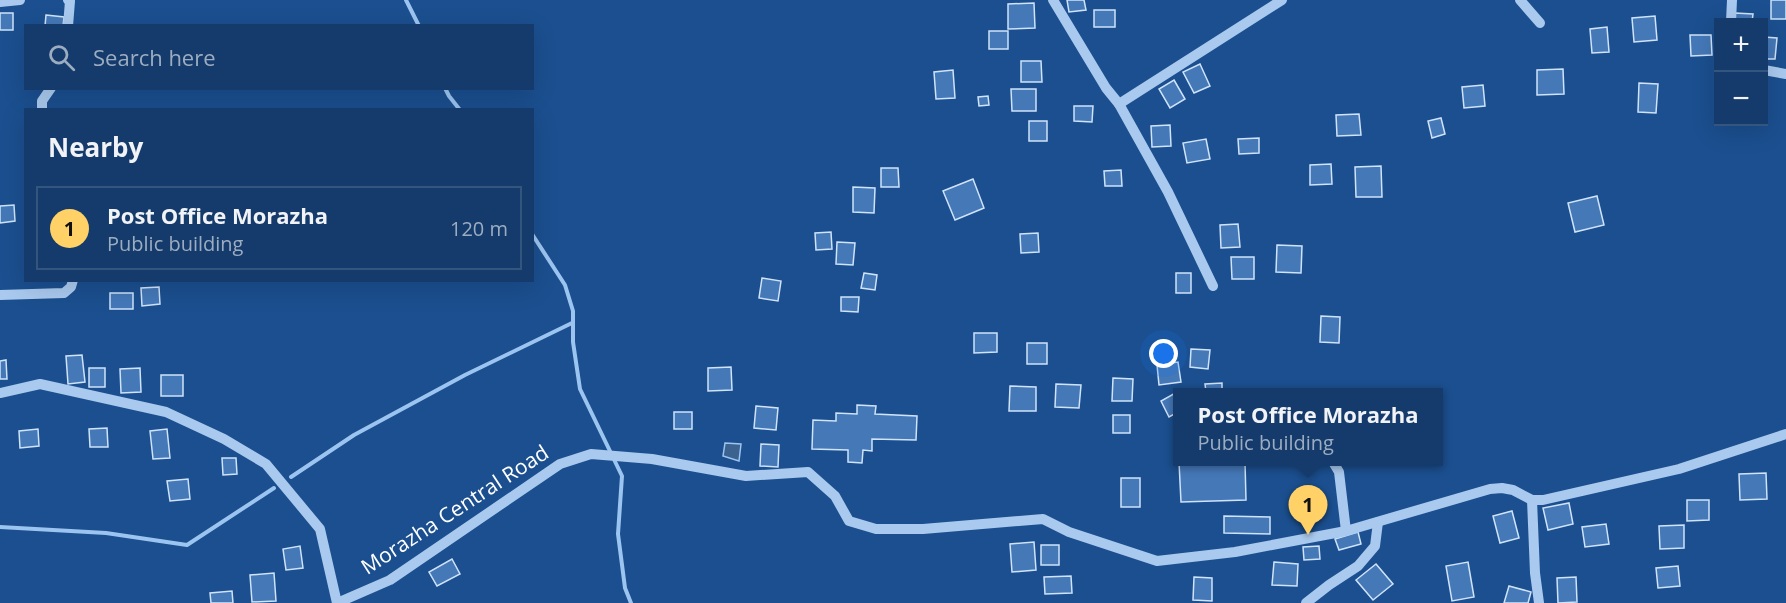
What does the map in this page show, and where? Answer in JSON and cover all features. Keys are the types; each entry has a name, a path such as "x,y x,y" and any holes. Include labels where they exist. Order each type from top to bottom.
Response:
{"street":[{"path":"0,2 20,0"},
{"path":"68,0 70,1 68,24"},
{"path":"1053,0 1106,88 1119,104 1168,192 1213,285"},
{"path":"1119,104 1282,0"},
{"path":"1520,0 1540,23"},
{"path":"1731,18 1732,0"},
{"path":"1768,71 1786,74"},
{"path":"42,108 42,101 50,90"},
{"path":"0,295 64,293 71,287 72,282"},
{"path":"0,393 40,384 166,412 224,439 266,464 320,529 337,603"},
{"path":"1539,603 1535,573 1532,500 1576,494 1679,469 1786,434"},
{"name":"Morazha Central Road","path":"337,603 390,580 560,464 591,454 652,459 746,476 808,472 835,496 849,521 876,529 923,528 1043,519 1069,532 1157,561 1235,552 1346,531 1490,489 1512,490 1532,500"},
{"path":"1335,466 1339,472 1346,531"},
{"path":"1306,603 1358,566 1375,546 1378,522"}],"water":[{"path":"725,443 741,444 739,461 723,456"}],"building":[{"path":"1067,0 1084,0 1086,10 1069,12"},
{"path":"1771,0 1786,0 1786,19 1771,19"},
{"path":"1034,3 1035,28 1008,29 1008,4"},
{"path":"1094,10 1115,10 1115,27 1094,27"},
{"path":"0,13 13,13 13,30 0,30"},
{"path":"1735,13 1753,14 1752,18 1734,18"},
{"path":"46,15 64,17 63,24 45,24"},
{"path":"1655,16 1657,40 1634,42 1632,18"},
{"path":"1607,27 1609,52 1592,53 1590,29"},
{"path":"989,31 1008,31 1008,49 989,49"},
{"path":"1690,35 1711,35 1712,55 1691,56"},
{"path":"1768,37 1777,38 1775,59 1768,59"},
{"path":"1021,61 1041,61 1042,82 1021,82"},
{"path":"1200,64 1210,86 1194,93 1183,72"},
{"path":"1563,69 1564,94 1537,95 1537,70"},
{"path":"953,70 955,98 936,99 934,72"},
{"path":"1174,80 1185,99 1170,108 1159,89"},
{"path":"1639,83 1658,84 1656,113 1638,112"},
{"path":"1483,85 1485,106 1464,108 1462,87"},
{"path":"1011,89 1036,89 1036,111 1012,111"},
{"path":"988,96 989,105 979,106 978,97"},
{"path":"1074,106 1093,106 1092,122 1074,121"},
{"path":"1359,114 1361,135 1337,136 1336,115"},
{"path":"1441,118 1445,134 1432,138 1428,121"},
{"path":"1029,121 1047,121 1047,141 1029,141"},
{"path":"1170,125 1171,146 1152,147 1151,126"},
{"path":"1259,138 1259,153 1239,154 1238,139"},
{"path":"1206,139 1210,159 1187,163 1183,143"},
{"path":"1331,164 1332,184 1310,185 1310,165"},
{"path":"1381,166 1382,197 1356,197 1355,167"},
{"path":"881,168 898,168 899,187 881,187"},
{"path":"1121,170 1122,186 1105,186 1104,171"},
{"path":"973,179 984,208 955,220 943,191"},
{"path":"853,187 875,188 874,213 853,212"},
{"path":"1597,196 1604,225 1575,232 1568,203"},
{"path":"14,205 15,221 0,223 0,206"},
{"path":"1238,224 1240,247 1221,248 1220,225"},
{"path":"831,232 832,249 816,250 815,233"},
{"path":"1038,233 1039,252 1021,253 1020,234"},
{"path":"837,242 855,243 853,265 836,264"},
{"path":"1277,245 1302,246 1301,273 1276,272"},
{"path":"1231,257 1254,257 1254,279 1232,279"},
{"path":"864,273 877,275 875,290 861,288"},
{"path":"1176,273 1191,273 1191,293 1176,293"},
{"path":"762,278 781,281 778,301 759,298"},
{"path":"159,287 160,304 142,306 141,288"},
{"path":"110,293 133,293 133,309 110,309"},
{"path":"841,297 859,297 858,312 841,311"},
{"path":"1321,316 1340,317 1339,343 1320,342"},
{"path":"974,333 997,333 997,352 974,353"},
{"path":"1027,343 1047,343 1047,364 1027,364"},
{"path":"1191,349 1210,350 1208,369 1190,367"},
{"path":"82,355 85,382 68,384 66,356"},
{"path":"6,360 7,379 0,379 0,361"},
{"path":"1178,362 1181,382 1159,385 1157,365"},
{"path":"731,367 732,390 708,391 708,368"},
{"path":"89,368 105,368 105,387 89,387"},
{"path":"140,368 141,392 121,393 120,369"},
{"path":"161,375 183,375 183,396 161,396"},
{"path":"1113,378 1133,379 1132,401 1112,401"},
{"path":"1222,383 1222,388 1206,388 1205,384"},
{"path":"1056,384 1081,385 1079,408 1055,407"},
{"path":"1010,386 1036,387 1036,411 1009,411"},
{"path":"1173,394 1173,415 1169,417 1161,401"},
{"path":"857,405 876,406 875,414 917,416 916,440 872,439 872,451 863,450 862,463 848,462 848,450 812,449 813,420 836,421 836,413 857,414"},
{"path":"756,406 778,408 776,430 754,428"},
{"path":"674,412 692,412 692,429 674,429"},
{"path":"1113,415 1130,415 1130,433 1113,433"},
{"path":"107,428 108,447 90,447 89,429"},
{"path":"38,429 39,446 20,448 19,431"},
{"path":"167,429 170,458 153,459 150,431"},
{"path":"761,444 779,445 778,467 760,466"},
{"path":"222,458 236,458 237,474 223,475"},
{"path":"1179,466 1245,466 1246,500 1181,502"},
{"path":"1766,473 1767,499 1740,500 1739,474"},
{"path":"1121,478 1140,478 1140,507 1121,507"},
{"path":"188,479 190,499 170,501 167,481"},
{"path":"1687,500 1709,500 1709,520 1687,521"},
{"path":"1569,503 1573,524 1548,530 1543,508"},
{"path":"1512,511 1519,538 1500,543 1493,516"},
{"path":"1224,516 1270,517 1270,534 1224,533"},
{"path":"1606,524 1609,544 1585,547 1582,527"},
{"path":"1684,525 1684,548 1660,549 1659,526"},
{"path":"1358,532 1361,544 1339,550 1335,539"},
{"path":"1034,542 1036,570 1012,572 1010,544"},
{"path":"1041,545 1059,545 1059,565 1041,565"},
{"path":"300,546 303,568 286,570 283,549"},
{"path":"1319,546 1320,559 1304,560 1303,547"},
{"path":"452,559 460,574 437,586 429,572"},
{"path":"1274,562 1298,564 1297,586 1272,585"},
{"path":"1468,562 1474,597 1452,601 1446,566"},
{"path":"1376,564 1393,584 1373,600 1356,580"},
{"path":"1678,566 1680,586 1658,588 1656,568"},
{"path":"274,573 276,601 252,602 250,575"},
{"path":"1071,576 1072,593 1045,594 1044,577"},
{"path":"1194,577 1212,578 1212,601 1193,600"},
{"path":"1576,577 1577,602 1558,603 1557,578"},
{"path":"1509,586 1531,592 1528,603 1504,603"},
{"path":"232,591 233,603 211,603 210,593"}],"waterway":[{"path":"406,0 418,24"},
{"path":"446,90 458,108"},
{"path":"534,237 565,285 573,311 573,342 580,389 622,476 618,534 625,588 631,603"},
{"path":"291,477 354,435 465,375 572,323"},
{"path":"0,527 106,533 187,545 274,488"}],"place":[{"name":"Post Office Morazha","path":"1308,535"}]}
